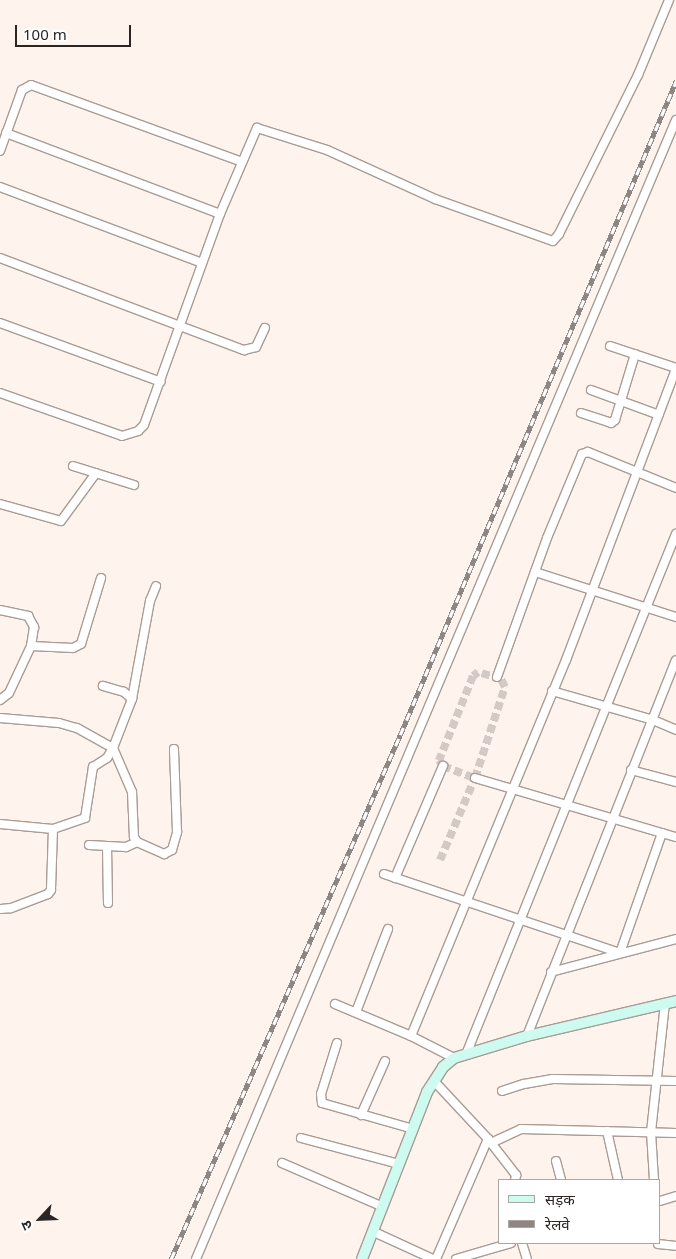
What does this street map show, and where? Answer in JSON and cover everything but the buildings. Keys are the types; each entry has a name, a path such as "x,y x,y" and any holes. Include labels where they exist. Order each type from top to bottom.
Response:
{"street":[{"path":"0,393 113,434 129,435 144,425 240,162 253,130 261,127 328,150 435,199 548,241 557,239 638,75 669,0"},
{"path":"0,151 22,90 31,85 240,162"},
{"path":"196,1259 676,120"},
{"path":"6,133 220,214"},
{"path":"0,187 202,263"},
{"path":"0,258 248,351 256,347 265,328"},
{"path":"0,323 161,382"},
{"path":"411,1036 593,590 676,369 610,346"},
{"path":"582,413 613,423 635,354"},
{"path":"591,390 658,415"},
{"path":"497,677 535,572 582,454 588,452 676,488"},
{"path":"73,466 134,485"},
{"path":"0,504 61,522 96,473"},
{"path":"467,1052 522,922 645,608 676,534"},
{"path":"535,572 676,617"},
{"path":"31,646 73,648 81,644 101,578"},
{"path":"0,824 53,829 85,818 93,767 107,758 113,748 132,700 150,601 156,586"},
{"path":"0,610 28,616 34,627 31,646 9,693 0,700"},
{"path":"527,1036 676,660"},
{"path":"103,686 124,692 132,700"},
{"path":"552,691 653,720 676,730"},
{"path":"0,718 60,723 77,728 113,748 132,792 133,830 138,842 164,854 175,843 174,749"},
{"path":"395,878 443,766"},
{"path":"631,770 676,782"},
{"path":"475,778 676,837"},
{"path":"0,909 48,894 52,885 53,829"},
{"path":"620,953 662,833"},
{"path":"89,845 126,847 138,842"},
{"path":"107,846 108,903"},
{"path":"384,874 466,904 620,953"},
{"path":"356,1012 388,929"},
{"path":"551,972 676,938"},
{"path":"362,1259 434,1081 454,1058 467,1052 527,1036 676,1002"},
{"path":"334,1004 411,1036 454,1058"},
{"path":"654,1179 651,1132 655,1081 665,1004"},
{"path":"337,1043 321,1100 326,1105 413,1129"},
{"path":"362,1115 385,1061"},
{"path":"502,1092 546,1080 676,1081"},
{"path":"434,1081 490,1141 516,1175 515,1179"},
{"path":"374,1232 435,1259 490,1141 521,1129 676,1133"},
{"path":"607,1131 618,1179"},
{"path":"301,1138 400,1164"},
{"path":"556,1161 561,1179"},
{"path":"282,1163 383,1207"},
{"path":"661,1200 676,1196"},
{"path":"456,1259 508,1244"},
{"path":"522,1244 527,1259"},
{"path":"658,1244 676,1246"}],"tunnel":[{"path":"440,860 475,778 505,687 501,679 478,672 473,676 439,760 443,766 475,778"}],"railway":[{"path":"171,1259 400,735 676,81"}]}
